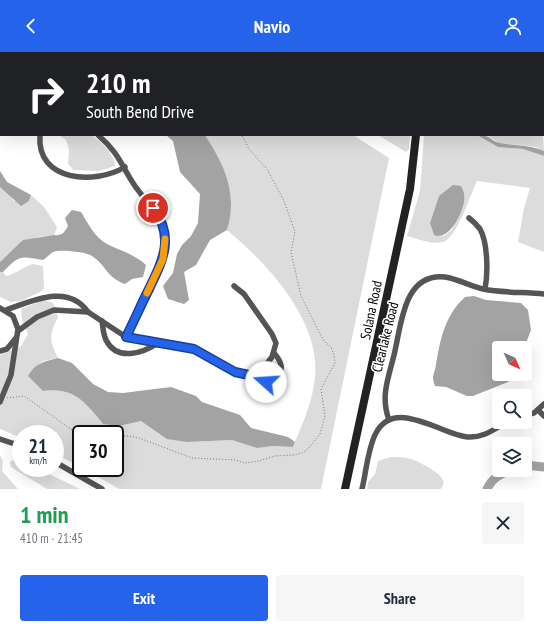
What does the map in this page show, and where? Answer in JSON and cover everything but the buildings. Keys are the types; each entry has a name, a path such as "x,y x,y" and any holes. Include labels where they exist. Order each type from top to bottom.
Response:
{"street":[{"path":"40,136 40,148 45,159 52,167 62,173 74,177 91,178 111,174 125,167"},
{"path":"99,136 114,150 135,186 160,219 164,231 165,245 160,265 126,337"},
{"name":"Solana Road","path":"345,489 410,190 416,136"},
{"path":"469,218 479,227 482,235 487,272 484,289"},
{"name":"Clearlake Road","path":"389,420 384,405 384,392 392,365 405,303 410,293 423,282 438,277 450,278 484,289 544,294"},
{"path":"234,286 244,294 272,334 276,343 274,354 261,371 253,376"},
{"path":"6,310 54,295 76,301 88,312 126,337 194,349 235,372 253,376 266,382 278,377 281,369 281,364 274,354"},
{"path":"0,308 6,310 15,319 18,332 11,375 1,400"},
{"path":"18,332 37,317 54,310 88,312"},
{"path":"102,321 106,340 117,351 134,354 147,350 158,343"},
{"path":"0,351 12,345 16,338"},
{"path":"532,413 538,410 544,404"},
{"path":"538,410 544,416"},
{"path":"362,489 374,437 380,427 389,420 407,418 432,424 453,433 468,437 487,434 495,429"},
{"path":"0,439 12,443"},
{"path":"64,467 102,489"}],"path":[{"path":"124,436 139,438 192,458 236,460 244,463 259,461 275,456 302,453 308,449 320,434 325,416 321,389 335,363 334,355 331,346 324,341 301,296 291,252 295,232 284,201 267,169 249,149 242,136"},
{"path":"1,400 24,396 72,430"}],"shaded area":[{"path":"60,136 94,137 110,152 115,166 99,171 74,170 68,164 69,150 66,140"},
{"path":"167,136 206,136 224,169 228,181 231,204 227,230 210,240 196,265 184,272 189,300 184,304 168,299 163,286 173,273 177,254 182,245 191,236 198,223 200,194 180,172 173,141"},
{"path":"206,136 355,136 389,158 321,489 119,489 98,477 124,477 123,425 141,421 187,442 232,440 257,448 273,446 293,447 308,408 313,392 315,362 311,340 302,319 290,298 276,279 243,244 227,230 231,204 230,192 223,169"},
{"path":"380,136 410,136 409,149 406,152"},
{"path":"424,136 479,136 498,147 523,149 544,156 544,252 518,242 524,208 530,188 477,181 458,225 448,239 443,242 434,243 407,236 420,191","holes":["439,196 464,202 452,230 444,236 430,223"]},
{"path":"479,136 486,136 500,143 539,149 544,151 544,156 523,149 498,147"},
{"path":"488,136 543,136 544,151 536,147 499,143"},
{"path":"0,171 7,182 31,195 29,201 21,206 0,187"},
{"path":"453,185 461,186 464,192 464,202 461,213 450,230 440,236 434,235 430,223 439,196"},
{"path":"0,187 7,191 14,201 29,201 31,195 44,207 57,227 54,235 37,237 7,255 0,262"},
{"path":"72,210 81,212 92,230 102,241 132,255 146,265 143,277 132,279 125,284 110,275 92,256 85,253 67,251 53,252 43,260 20,258 13,262 3,272 0,272 0,262 23,240 62,234 68,226 65,218"},
{"path":"33,264 43,266 44,288 42,291 21,301 11,302 0,297 0,272 3,272 6,276"},
{"path":"474,296 486,300 521,303 528,310 531,330 527,341 492,341 492,381 509,381 473,396 467,396 446,387 435,386 433,378 444,328 458,304 465,297"},
{"path":"44,300 53,303 58,317 53,328 51,338 58,358 43,361 28,376 43,391 63,391 78,398 103,424 111,425 72,425 72,462 64,458 64,425 12,425 12,434 0,429 0,355 21,346 28,334 22,319 21,309"},
{"path":"58,358 72,363 93,384 108,392 123,393 171,387 196,396 202,402 240,415 251,428 288,437 295,442 293,447 273,446 257,448 232,440 187,442 167,439 141,421 123,425 103,424 78,398 63,391 43,391 28,376 33,369 44,362"},
{"path":"0,455 3,461 2,471 18,489 0,489"},
{"path":"391,457 412,459 431,469 440,475 444,482 441,489 367,489 368,482 375,474 378,461"},
{"path":"27,477 55,477 80,489 47,489"}],"waterway":[{"path":"532,466 544,467"},
{"path":"487,489 491,482 497,477"}],"slow traffic":[{"path":"147,293 163,259 165,239"}],"route":[{"path":"153,208 160,219 164,231 165,245 163,259 126,337 185,346 203,353 235,372 253,376 258,380 266,382"}]}
